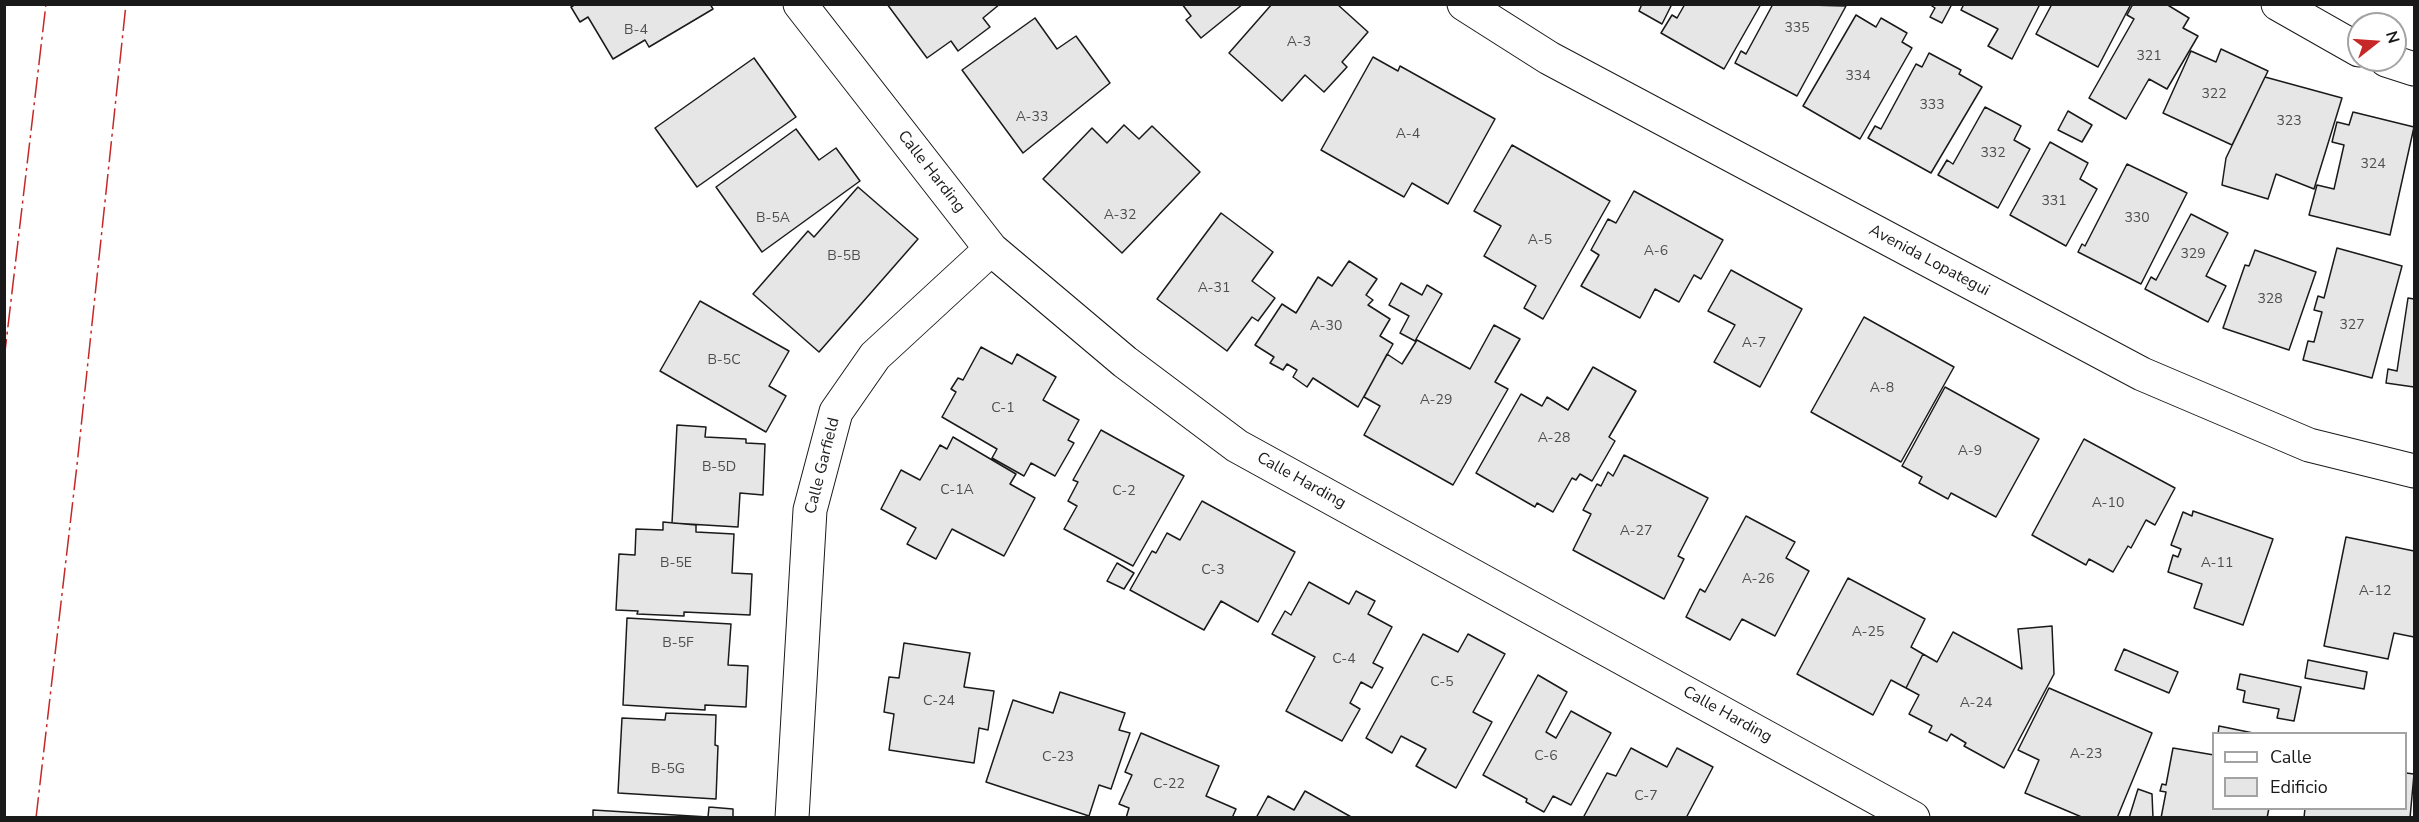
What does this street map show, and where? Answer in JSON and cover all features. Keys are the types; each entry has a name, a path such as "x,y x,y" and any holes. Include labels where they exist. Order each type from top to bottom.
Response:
{"street":[{"name":"Calle Harding","path":"800,4 991,249 1125,362 1237,446 1914,818"},
{"name":"Avenida Lopategui","path":"1464,4 1549,58 2142,374 2309,445 2415,471"},
{"path":"2278,4 2347,43"},
{"name":"Calle Garfield","path":"792,818 810,510 836,412 875,356 991,249"}],"building":[{"path":"576,4 710,4 713,9 649,47 645,40 613,59 588,17 580,22 571,7"},
{"path":"887,4 1000,4 983,18 990,27 958,51 951,41 927,58"},
{"path":"1182,4 1243,4 1201,38 1186,20 1191,16"},
{"path":"1272,4 1337,4 1368,32 1342,62 1347,67 1324,92 1305,75 1282,101 1229,53"},
{"path":"1642,4 1672,4 1662,24 1639,11"},
{"path":"1685,4 1761,4 1724,69 1661,33 1672,15 1677,18"},
{"path":"1773,4 1846,6 1797,96 1735,63 1741,51 1746,54"},
{"path":"1929,4 1952,4 1942,23 1930,17 1935,8"},
{"path":"1964,4 2040,4 2012,59 1988,46 1998,29 1961,10"},
{"path":"2052,4 2131,4 2098,67 2036,34"},
{"path":"2133,4 2166,4 2189,18 2183,28 2198,36 2167,89 2149,79 2126,119 2089,98 2134,19 2127,15"},
{"path":"1856,15 1876,27 1881,18 1907,33 1902,42 1912,48 1860,139 1803,106"},
{"path":"1035,18 1057,49 1076,36 1110,83 1023,153 962,70"},
{"path":"2221,49 2268,71 2232,145 2163,113 2191,51 2216,62"},
{"path":"1929,53 1961,70 1959,74 1982,87 1931,173 1868,138 1875,126 1881,129 1916,64 1922,67"},
{"path":"1373,57 1398,71 1400,66 1495,119 1448,204 1412,183 1404,197 1321,150"},
{"path":"754,58 796,117 697,187 655,128"},
{"path":"2265,77 2342,98 2314,189 2276,174 2268,199 2222,185 2226,158"},
{"path":"1985,107 2021,126 2014,140 2030,149 1998,208 1938,175 1947,160 1953,164"},
{"path":"2068,111 2092,125 2082,142 2058,130"},
{"path":"2353,112 2414,127 2390,235 2309,215 2317,185 2334,189 2344,145 2332,142 2337,122 2349,125"},
{"path":"1124,125 1139,139 1152,126 1200,172 1122,253 1043,179 1092,128 1107,143"},
{"path":"796,129 819,160 836,148 860,181 762,252 716,187"},
{"path":"2050,142 2088,163 2080,179 2097,189 2066,246 2010,215"},
{"path":"1512,145 1610,201 1543,319 1524,308 1536,286 1484,256 1501,226 1474,211"},
{"path":"2127,164 2187,193 2141,284 2078,252 2082,244 2085,246"},
{"path":"858,187 918,239 819,352 753,294 808,231 814,237"},
{"path":"1634,191 1723,240 1701,279 1694,275 1679,302 1655,289 1640,318 1581,286 1599,255 1591,250 1608,219 1616,223"},
{"path":"1221,213 1273,252 1252,281 1275,298 1258,321 1252,317 1227,351 1157,299"},
{"path":"2191,214 2228,233 2206,276 2226,286 2208,322 2145,289 2151,277 2156,280"},
{"path":"2337,248 2402,266 2372,378 2303,360 2308,341 2314,342 2322,312 2314,310 2318,296 2324,298"},
{"path":"2255,250 2316,272 2289,350 2223,328 2245,265 2249,266"},
{"path":"1349,261 1377,279 1366,295 1373,300 1368,305 1390,319 1380,336 1393,344 1358,407 1313,378 1307,387 1293,377 1297,370 1287,364 1283,370 1270,363 1274,357 1255,345 1282,304 1296,313 1318,277 1332,286"},
{"path":"1731,270 1802,309 1760,387 1714,362 1735,325 1708,311"},
{"path":"1401,283 1422,295 1427,285 1442,294 1415,341 1400,333 1409,316 1389,305"},
{"path":"2408,298 2414,299 2414,387 2386,383 2388,369 2397,371"},
{"path":"700,301 789,351 769,386 786,396 766,432 660,371"},
{"path":"1864,317 1954,367 1901,462 1811,412"},
{"path":"1494,325 1520,339 1495,382 1508,389 1453,485 1364,435 1380,406 1364,397 1387,354 1402,364 1417,340 1470,369"},
{"path":"981,347 1012,364 1017,354 1056,377 1043,400 1079,420 1068,440 1074,443 1055,476 1031,463 1024,476 992,458 997,449 942,417 956,392 951,389 958,378 963,380"},
{"path":"1593,367 1636,391 1609,437 1615,441 1592,481 1580,474 1576,480 1572,478 1553,512 1537,503 1535,507 1476,473 1521,394 1542,406 1547,397 1568,410"},
{"path":"1945,387 2039,439 1996,517 1951,493 1948,499 1919,483 1922,477 1902,466"},
{"path":"677,425 706,427 705,437 746,439 746,443 765,444 763,495 740,493 738,527 672,523"},
{"path":"1101,430 1184,476 1133,566 1064,529 1077,506 1068,501 1078,482 1073,480"},
{"path":"953,437 1016,474 1010,484 1035,498 1004,556 952,529 936,559 907,544 916,528 881,509 901,470 920,480 940,445 947,449"},
{"path":"2084,439 2175,488 2155,525 2146,520 2131,548 2128,546 2113,572 2089,559 2086,565 2032,535"},
{"path":"1624,455 1708,498 1678,556 1684,559 1664,599 1573,550 1591,514 1583,510 1597,484 1601,486 1608,472 1613,476"},
{"path":"1202,501 1295,552 1258,622 1221,601 1204,630 1130,590 1152,551 1156,553 1167,533 1180,540"},
{"path":"2193,511 2273,539 2243,625 2194,608 2202,584 2168,572 2173,555 2178,557 2181,549 2171,545 2183,512 2192,516"},
{"path":"1746,516 1795,542 1786,558 1809,571 1775,636 1742,619 1730,640 1686,617 1700,589 1705,592"},
{"path":"663,522 696,525 696,532 734,534 732,573 752,574 750,615 684,612 684,616 637,614 638,611 616,610 619,554 635,555 636,529 663,530"},
{"path":"2346,537 2414,551 2414,637 2394,633 2388,659 2324,646"},
{"path":"1117,563 1134,573 1124,589 1107,581"},
{"path":"1848,578 1925,619 1911,647 1923,654 1906,688 1891,680 1873,715 1797,674"},
{"path":"1309,582 1349,604 1356,591 1375,601 1368,614 1392,627 1373,663 1383,668 1372,688 1361,682 1350,703 1360,709 1342,741 1286,711 1315,657 1272,634 1285,611 1291,615"},
{"path":"627,618 731,624 728,665 748,666 746,707 705,705 705,710 623,705"},
{"path":"2052,626 2054,674 2004,768 1964,746 1966,743 1951,734 1947,741 1929,732 1932,726 1909,714 1919,695 1906,688 1923,654 1937,662 1953,632 2022,669 2018,629"},
{"path":"1423,634 1458,652 1468,634 1505,654 1473,712 1492,722 1456,788 1416,766 1426,749 1401,736 1392,753 1366,738"},
{"path":"904,643 970,653 964,687 994,691 988,730 979,728 974,763 889,750 894,714 884,712 889,677 899,678"},
{"path":"2124,649 2178,672 2169,693 2115,670"},
{"path":"2308,660 2367,672 2364,689 2305,678"},
{"path":"2240,674 2301,687 2294,721 2277,718 2279,709 2243,702 2245,691 2237,689"},
{"path":"1538,675 1567,692 1546,732 1556,738 1571,711 1611,733 1571,805 1553,796 1544,812 1526,802 1527,799 1483,775"},
{"path":"2049,688 2152,733 2117,818 2084,818 2025,793 2039,760 2018,750"},
{"path":"1060,692 1125,713 1119,730 1130,733 1111,789 1099,785 1089,816 986,782 1013,700 1053,713"},
{"path":"666,713 716,715 715,745 718,746 716,799 618,793 622,718 665,720"},
{"path":"2219,726 2248,732 2218,732"},
{"path":"1141,733 1219,766 1206,796 1236,809 1232,818 1126,818 1129,808 1119,804 1132,775 1125,772"},
{"path":"1631,748 1667,767 1677,748 1713,767 1686,818 1583,818 1607,773 1616,776"},
{"path":"2173,748 2212,755 2212,810 2269,810 2267,818 2161,818 2166,792 2160,791 2162,784 2166,785"},
{"path":"2407,773 2414,774 2410,818 2304,818 2305,810 2407,810"},
{"path":"2138,789 2152,794 2153,818 2129,818"},
{"path":"1305,791 1353,818 1256,818 1268,796 1294,810"},
{"path":"709,807 733,809 733,818 593,818 593,810 708,817"}],"power":[{"path":"4,360 46,4"},
{"path":"36,818 77,465 126,4"}]}
